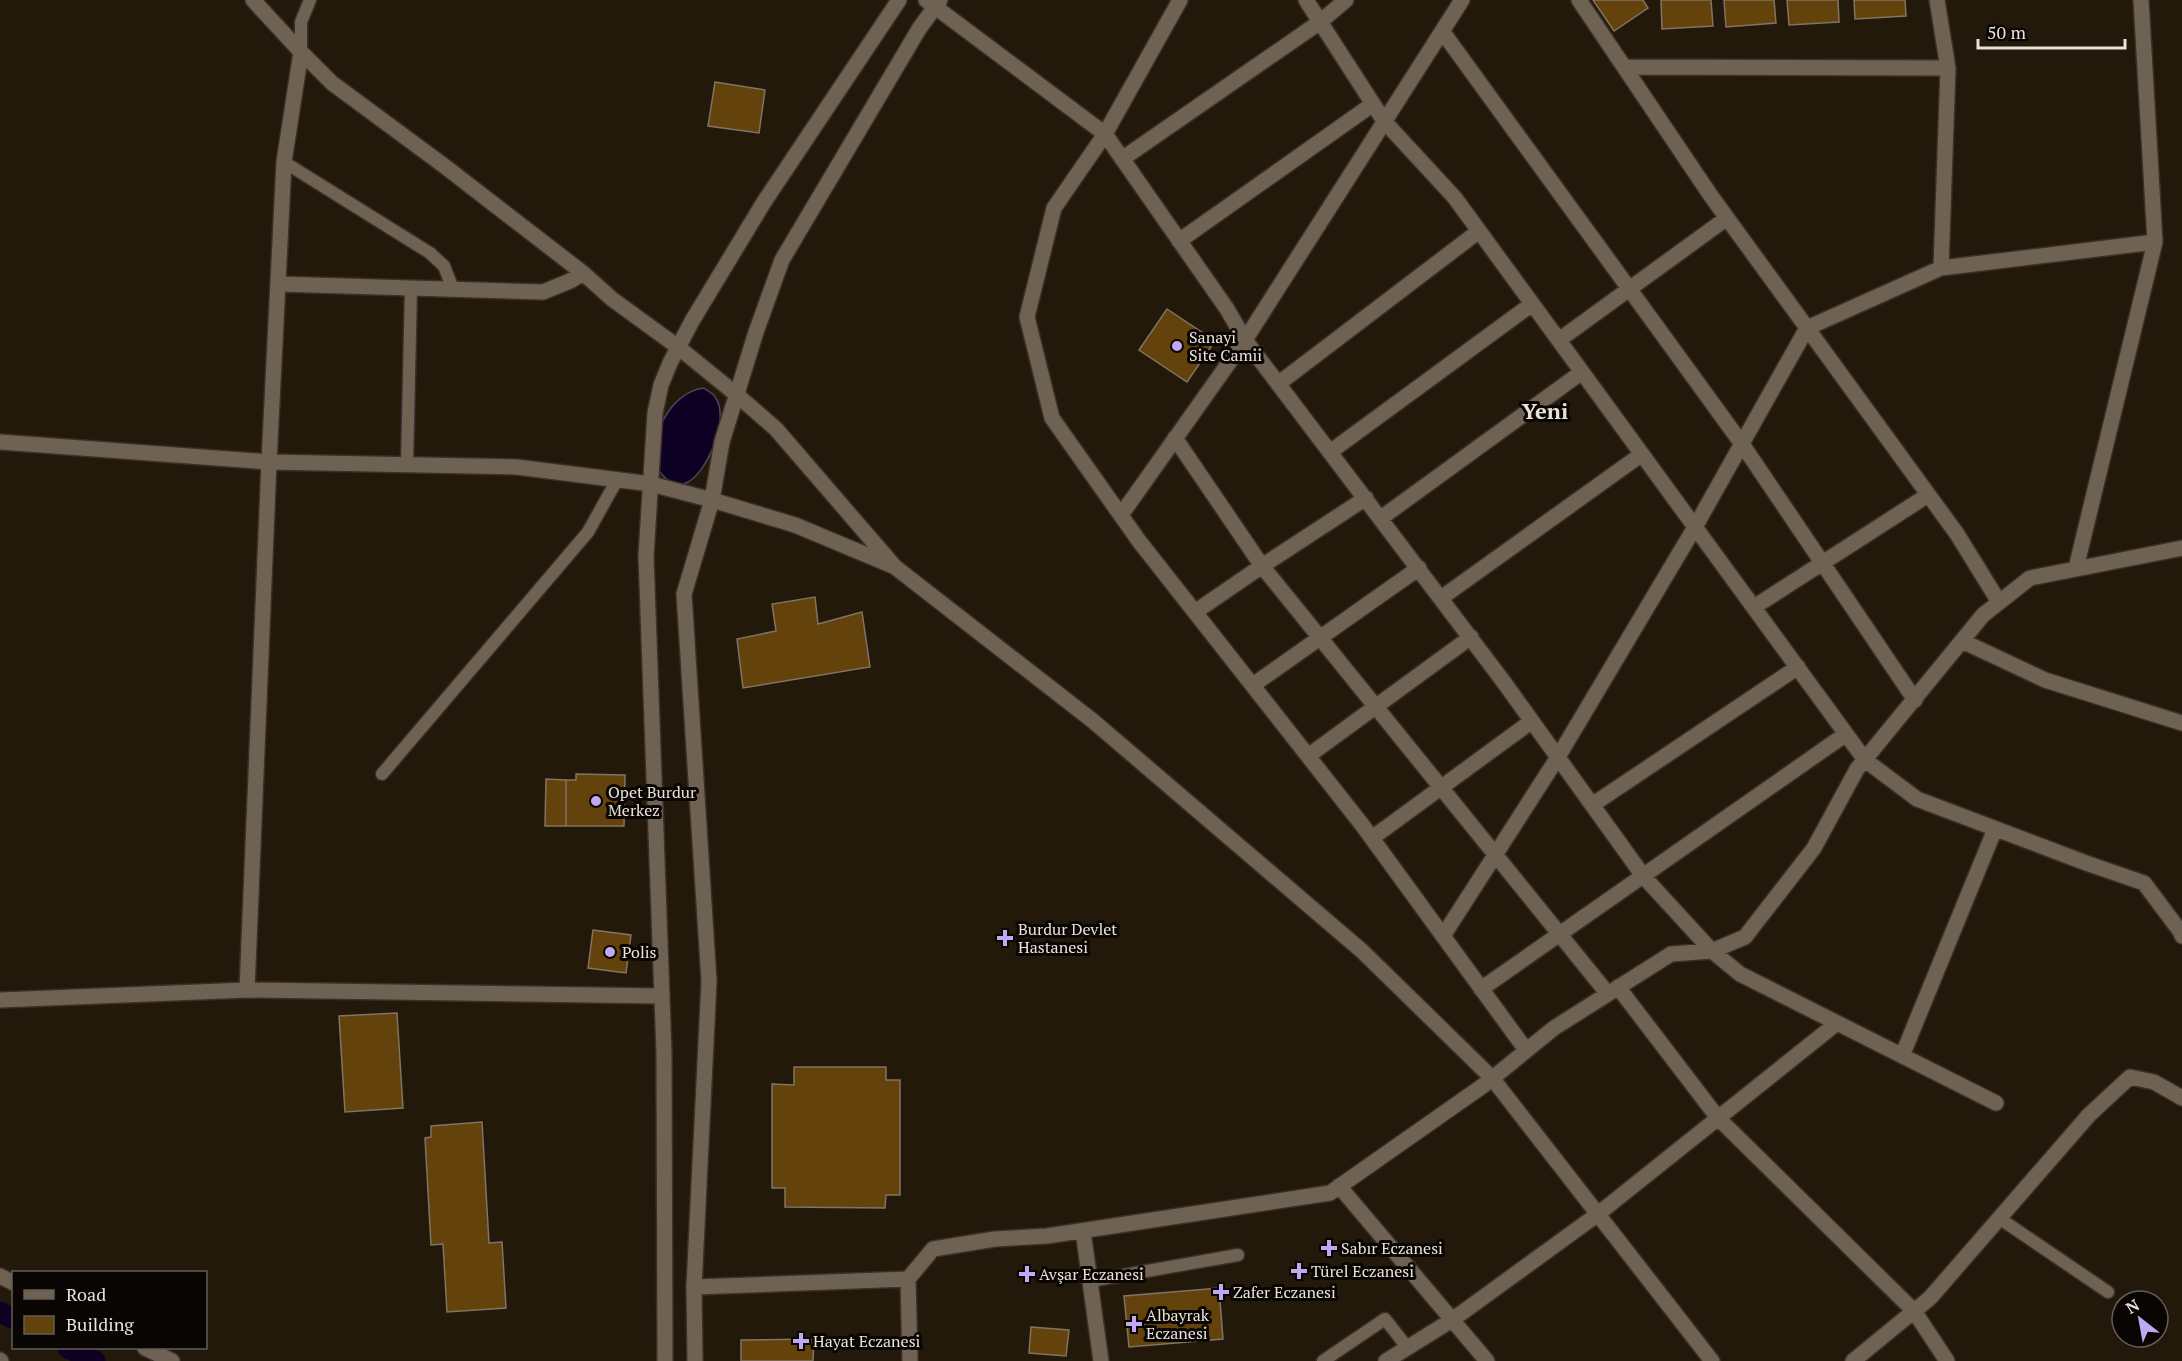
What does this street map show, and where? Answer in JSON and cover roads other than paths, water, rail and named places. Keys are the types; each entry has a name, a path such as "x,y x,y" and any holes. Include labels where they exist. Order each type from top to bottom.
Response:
{"street":[{"path":"254,0 300,52 332,82 583,273 612,299 678,347 737,395 776,429 895,567 1093,722 1353,943 1492,1078 1712,1361"},
{"path":"665,1361 662,996 646,556 655,413 661,385 692,321 764,202 899,0"},
{"path":"1180,0 1105,134 1054,208 1027,317 1052,418 1121,515 1372,838 1526,1050"},
{"path":"1306,0 1384,121 1455,198 1865,760 1917,799 2144,883 2182,936"},
{"path":"1122,159 1320,22 1346,0"},
{"path":"1121,515 1245,340 1462,0"},
{"path":"1579,0 1727,218 1957,534 1999,602"},
{"path":"1937,0 1948,68 1941,268"},
{"path":"2076,568 2155,242 2141,0"},
{"path":"695,1361 694,1287 709,981 684,594 712,500 722,442 782,260 934,2 1105,134 1227,309 1245,340 1471,637 1644,877 1712,951 1740,974 1996,1103"},
{"path":"1442,31 1742,444 1915,700"},
{"path":"247,990 284,162 300,52"},
{"path":"1624,67 1948,68"},
{"path":"1179,241 1373,104"},
{"path":"1559,340 1727,218"},
{"path":"1278,384 1479,231"},
{"path":"1443,936 1558,758 1695,527 1807,328 1941,268 2155,242"},
{"path":"278,284 543,292 583,273"},
{"path":"1330,452 1532,304"},
{"path":"1381,518 1582,372"},
{"path":"1175,438 1262,566 1561,934 1613,991 1718,1118 1914,1311 1947,1361"},
{"path":"0,442 269,462 517,467 651,484 795,525 895,567"},
{"path":"1441,598 1642,454"},
{"path":"1754,607 1928,495"},
{"path":"1195,612 1366,498"},
{"path":"910,1361 908,1279 933,1249 995,1239 1083,1231 1330,1193 1492,1078 1554,1028 1671,954 1712,951 1745,937 1814,848 1857,769 1983,615 2030,578 2182,548"},
{"path":"1252,686 1419,568"},
{"path":"1308,756 1471,637"},
{"path":"1962,641 2045,680 2182,723"},
{"path":"1592,804 1798,668"},
{"path":"1372,838 1532,721"},
{"path":"1481,988 1644,877 1846,734"},
{"path":"1902,1056 1995,829"},
{"path":"0,1000 247,990 662,996"},
{"path":"1386,1361 1452,1320 1598,1214 1838,1023"},
{"path":"1853,1361 1930,1298 2089,1115 2130,1077 2154,1082 2182,1098"},
{"path":"1339,1186 1487,1361"},
{"path":"1083,1231 1101,1361"},
{"path":"694,1287 908,1279"},
{"path":"149,1349 172,1361"}],"lane":[{"path":"300,52 301,22 310,0"},
{"path":"284,162 430,253 444,266 453,289"},
{"path":"406,465 411,288"},
{"path":"382,774 588,532 617,480"},
{"path":"2000,1218 2108,1292"},
{"path":"1090,1281 1238,1255"},
{"path":"1323,1361 1385,1319 1407,1347"}],"waterway":[{"path":"0,1312 12,1318"},
{"path":"70,1349 95,1361"}],"place":[{"name":"Sanayi Site Camii","path":"1177,346"},
{"name":"Opet Burdur Merkez","path":"596,801"},
{"name":"Burdur Devlet Hastanesi","path":"1005,938"},
{"name":"Polis","path":"610,952"},
{"name":"Sabır Eczanesi","path":"1329,1248"},
{"name":"Türel Eczanesi","path":"1299,1271"},
{"name":"Avşar Eczanesi","path":"1027,1274"},
{"name":"Zafer Eczanesi","path":"1221,1292"},
{"name":"Albayrak Eczanesi","path":"1134,1324"},
{"name":"Hayat Eczanesi","path":"801,1341"}],"district":[{"name":"Yeni","path":"1545,410"}]}
